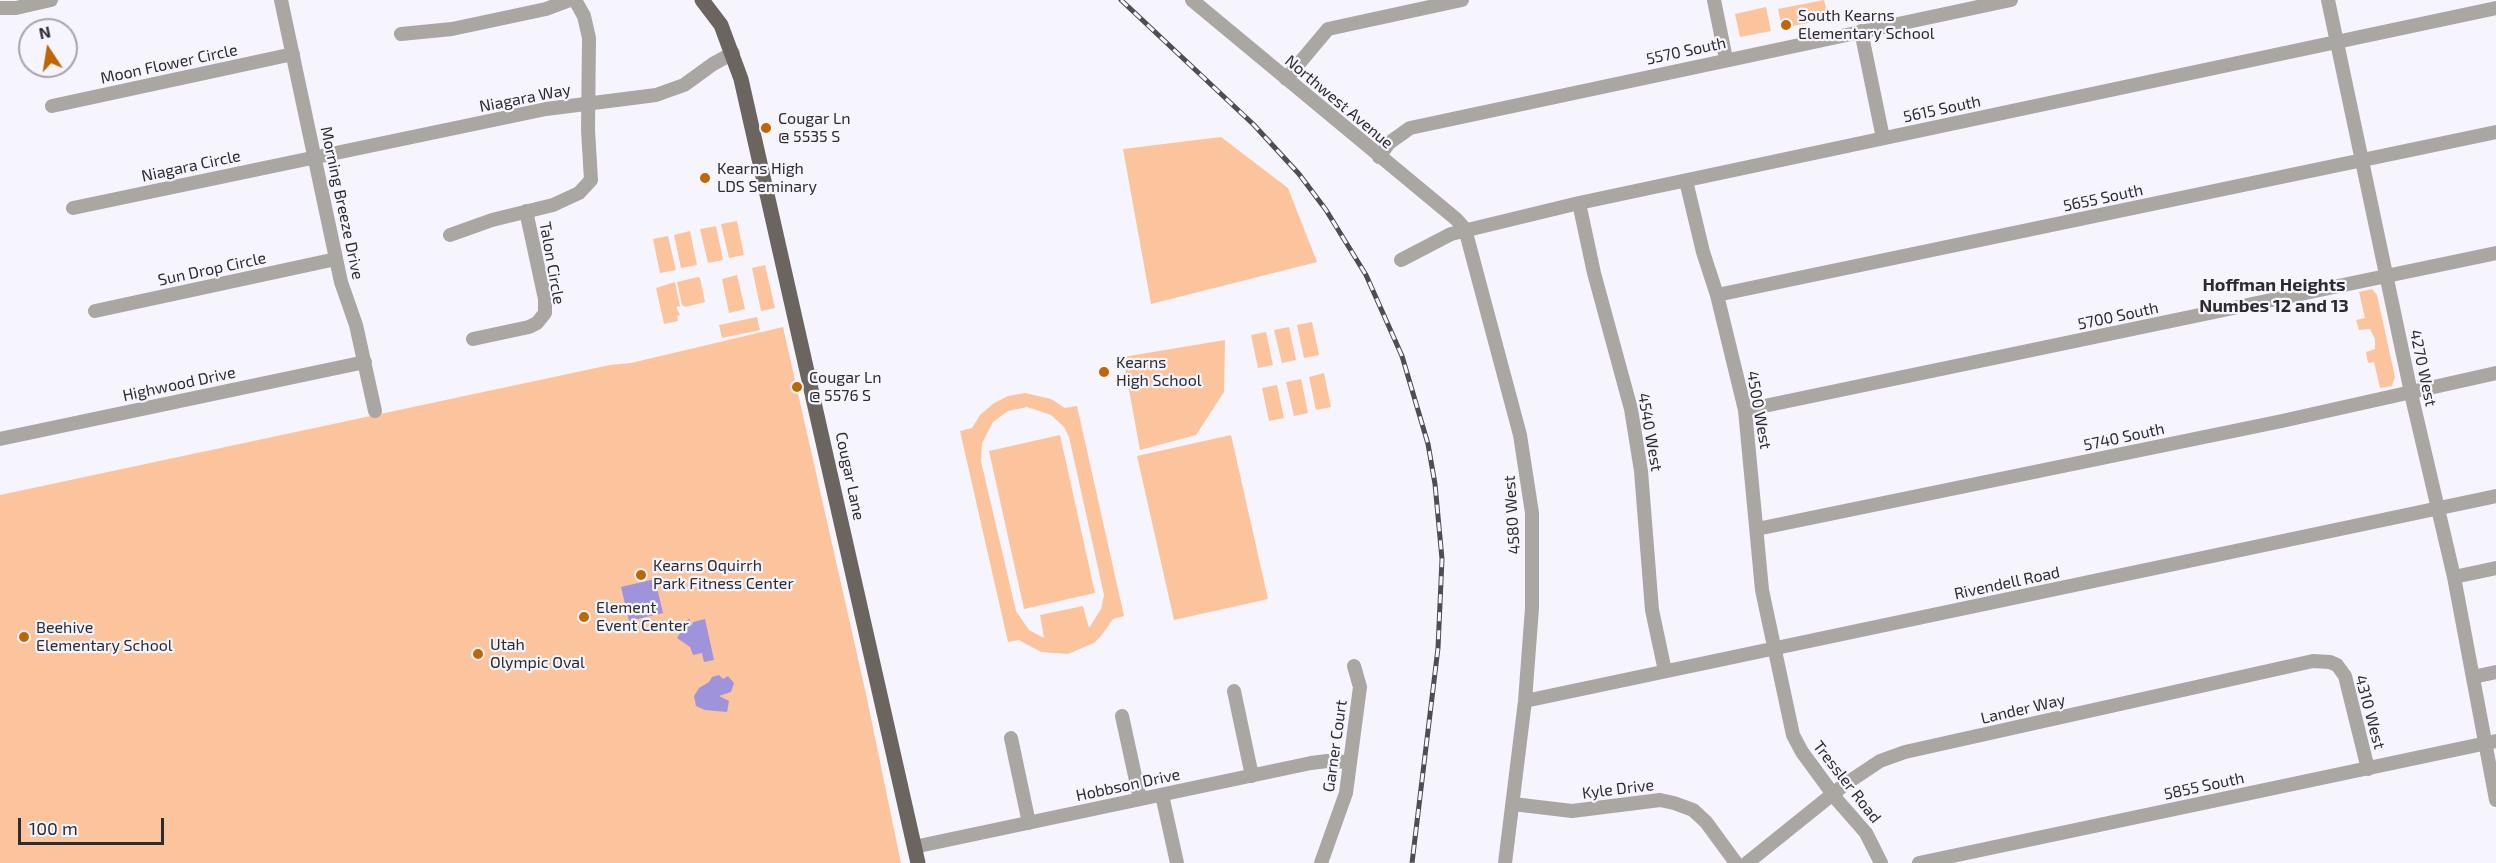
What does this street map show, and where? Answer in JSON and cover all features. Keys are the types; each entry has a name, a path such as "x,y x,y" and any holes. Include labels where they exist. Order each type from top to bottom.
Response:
{"main road":[{"name":"Cougar Lane","path":"702,0 721,25 733,53 767,189 918,863"}],"street":[{"path":"0,8 16,8 51,0"},
{"name":"Morning Breeze Drive","path":"281,0 336,259 365,362 375,411"},
{"path":"401,34 452,29 546,9 570,0"},
{"path":"450,235 564,200 579,193 591,180 588,103 589,38 584,16 576,0"},
{"path":"1286,79 1328,29 1462,0"},
{"path":"1713,0 1726,59"},
{"name":"5570 South","path":"1379,157 1389,143 1410,128 1985,3 2011,0"},
{"name":"4270 West","path":"2328,0 2411,392 2454,577 2473,677 2491,742 2496,800"},
{"name":"Northwest Avenue","path":"1198,2 1465,229"},
{"name":"5615 South","path":"1401,260 1439,239 1465,229 1883,138 2338,43 2479,6 2496,8"},
{"path":"1861,31 1883,138"},
{"name":"Niagara Way","path":"315,158 546,110 673,91 733,53"},
{"name":"Moon Flower Circle","path":"52,106 293,54"},
{"name":"5655 South","path":"1717,296 2496,132"},
{"name":"Niagara Circle","path":"74,208 315,158"},
{"name":"4500 West","path":"1686,181 1702,252 1717,296 1745,410 1762,591 1774,649"},
{"name":"4540 West","path":"1579,203 1594,273 1631,409 1641,471 1652,610 1665,671"},
{"name":"Talon Circle","path":"473,339 529,327 537,323 545,313 545,299 526,211"},
{"name":"4580 West","path":"1465,229 1520,435 1532,513 1532,608 1525,701 1505,863"},
{"name":"5700 South","path":"1745,410 2496,253"},
{"name":"Sun Drop Circle","path":"95,311 336,259"},
{"name":"Highwood Drive","path":"2,439 365,362"},
{"name":"5740 South","path":"1757,529 2264,425 2496,373"},
{"path":"0,424 2,439"},
{"name":"Rivendell Road","path":"1525,701 2496,496"},
{"path":"2454,577 2496,568"},
{"name":"Tressler Road","path":"1774,649 1793,735 1802,752 1866,833 1881,863"},
{"name":"Lander Way","path":"1747,863 1834,794 1880,761 1905,752 2313,661 2330,662 2337,665"},
{"name":"4310 West","path":"2337,665 2349,682 2367,769"},
{"name":"Garner Court","path":"1321,863 1343,805 1360,687 1354,666"},
{"path":"2473,677 2496,672"},
{"path":"1234,691 1252,776"},
{"path":"1122,716 1140,800"},
{"path":"1011,738 1029,823"},
{"name":"5855 South","path":"1919,863 2491,742"},
{"name":"Hobbson Drive","path":"914,847 1327,761 1350,762"},
{"path":"1162,795 1177,863"},
{"name":"Kyle Drive","path":"1513,804 1572,811 1660,800 1674,803 1693,810 1706,822 1736,863"}],"shaded area":[{"path":"1824,0 1829,19 1782,28 1778,9"},
{"path":"1766,7 1771,31 1740,37 1735,14"},
{"path":"1221,137 1288,188 1317,262 1151,304 1123,149"},
{"path":"737,221 744,255 729,258 721,224"},
{"path":"716,226 723,260 708,263 700,229"},
{"path":"690,231 697,265 681,268 674,235"},
{"path":"668,236 676,270 660,273 653,239"},
{"path":"765,265 775,308 761,311 752,268"},
{"path":"737,275 745,309 729,313 722,279"},
{"path":"698,277 705,302 685,307 682,305 677,282"},
{"path":"675,282 680,306 676,307 680,315 677,316 678,321 664,324 656,288"},
{"path":"2372,289 2377,295 2395,377 2392,386 2380,388 2374,362 2368,363 2366,352 2375,349 2375,339 2370,329 2359,330 2356,320 2365,318 2359,292"},
{"path":"757,317 760,330 722,338 719,325"},
{"path":"1312,322 1319,355 1304,358 1297,325"},
{"path":"783,327 866,694 901,863 0,863 0,495 610,365 631,363"},
{"path":"1289,327 1296,360 1282,363 1274,330"},
{"path":"1266,332 1273,365 1258,368 1251,335"},
{"path":"1225,340 1224,392 1196,435 1140,450 1123,357"},
{"path":"1324,373 1331,407 1316,410 1309,377"},
{"path":"1301,379 1308,413 1294,416 1286,382"},
{"path":"1277,385 1284,418 1269,421 1262,388"},
{"path":"1025,393 1051,399 1065,408 1077,406 1124,616 1113,619 1094,643 1068,654 1041,652 1019,640 1008,642 960,431 972,428 980,415 994,403 1008,396","holes":["1027,407 1051,415 1064,427 1069,437 1104,595 1101,609 1089,628 1083,606 1040,615 1044,638 1029,630 1016,611 981,461 982,443 993,422 1008,411"]},
{"path":"1060,435 1095,593 1024,609 989,451"},
{"path":"1231,435 1268,599 1174,620 1137,456"},
{"path":"655,579 663,613 629,621 621,587"},
{"path":"689,618 692,626 693,622 705,619 714,660 704,662 702,653 693,655 690,647 677,638"},
{"path":"719,675 723,679 728,676 734,683 731,692 719,696 729,701 727,712 705,710 696,706 694,696 699,688 709,682 712,677"}],"railway":[{"path":"1121,0 1254,125 1299,174 1326,210 1366,275 1402,356 1428,444 1435,484 1442,559 1438,648 1412,863"}],"place":[{"name":"South Kearns Elementary School","path":"1786,25"},
{"name":"Cougar Ln @ 5535 S","path":"766,128"},
{"name":"Kearns High LDS Seminary","path":"705,178"},
{"name":"Kearns High School","path":"1104,372"},
{"name":"Cougar Ln @ 5576 S","path":"797,387"},
{"name":"Kearns Oquirrh Park Fitness Center","path":"641,575"},
{"name":"Element Event Center","path":"584,617"},
{"name":"Beehive Elementary School","path":"24,637"},
{"name":"Utah Olympic Oval","path":"478,654"}],"district":[{"name":"Hoffman Heights Numbes 12 and 13","path":"2274,295"}]}
